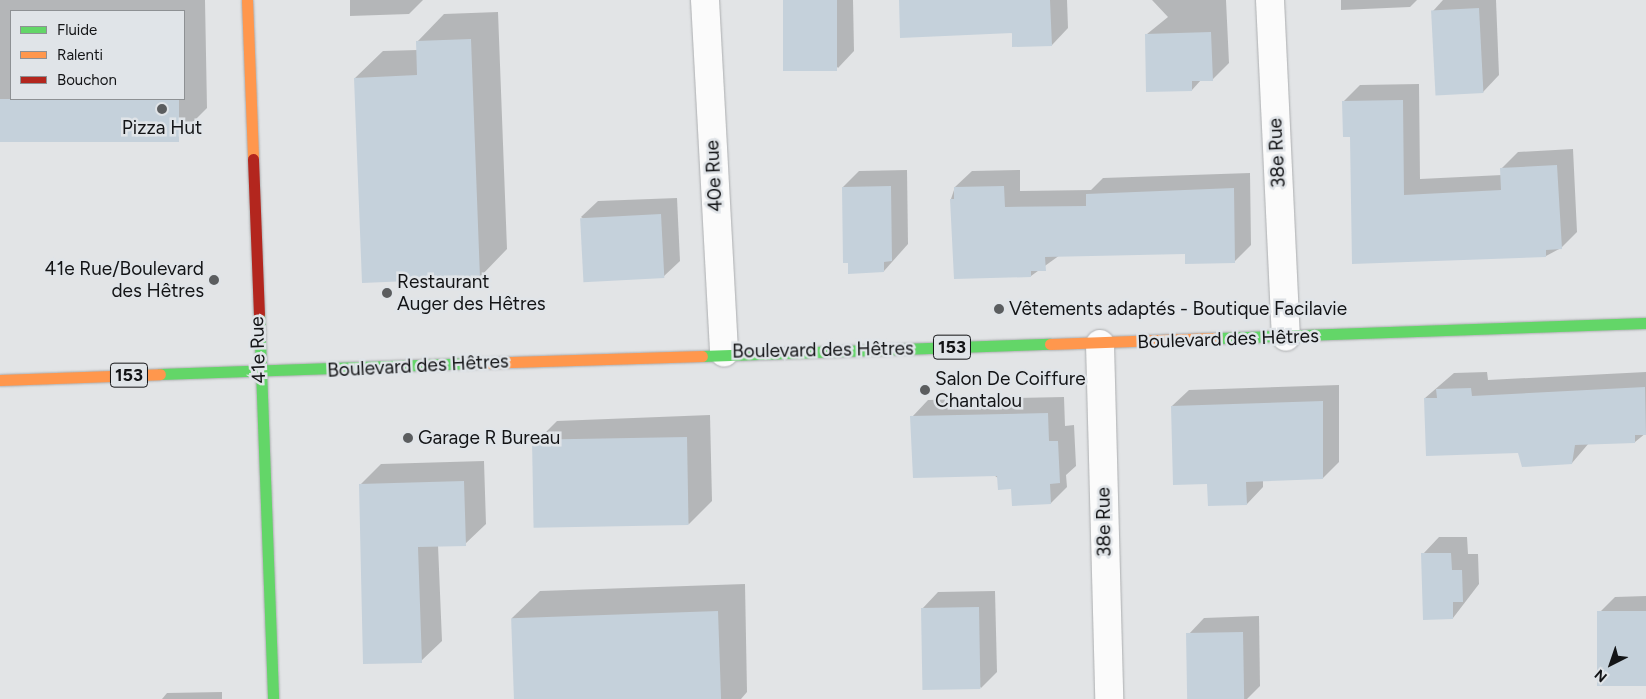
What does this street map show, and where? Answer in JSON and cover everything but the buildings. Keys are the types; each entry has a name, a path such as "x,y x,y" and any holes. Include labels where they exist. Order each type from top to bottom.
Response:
{"main road":[{"name":"41e Rue","path":"247,0 259,373 273,699"},
{"name":"Boulevard des Hêtres","path":"0,380 259,373 724,352 1100,344 1646,323"}],"street":[{"name":"40e Rue","path":"705,0 724,352"},
{"name":"38e Rue","path":"1270,0 1286,337"},
{"name":"38e Rue","path":"1100,344 1109,699"}],"traffic: fast":[{"path":"259,314 273,699"},
{"path":"1217,338 1646,323"},
{"path":"702,356 1050,344"},
{"path":"160,374 483,363"}],"traffic: slow":[{"path":"247,0 253,159"},
{"path":"1050,344 1217,338"},
{"path":"483,363 702,356"},
{"path":"0,380 160,374"}],"traffic: jam":[{"path":"253,159 259,314"}],"place":[{"name":"Pizza Hut","path":"162,109"},
{"name":"41e Rue/Boulevard des Hêtres","path":"214,280"},
{"name":"Restaurant Auger des Hêtres","path":"387,293"},
{"name":"Vêtements adaptés - Boutique Facilavie","path":"999,309"},
{"name":"Salon De Coiffure Chantalou","path":"925,390"},
{"name":"Garage R Bureau","path":"408,438"}]}
